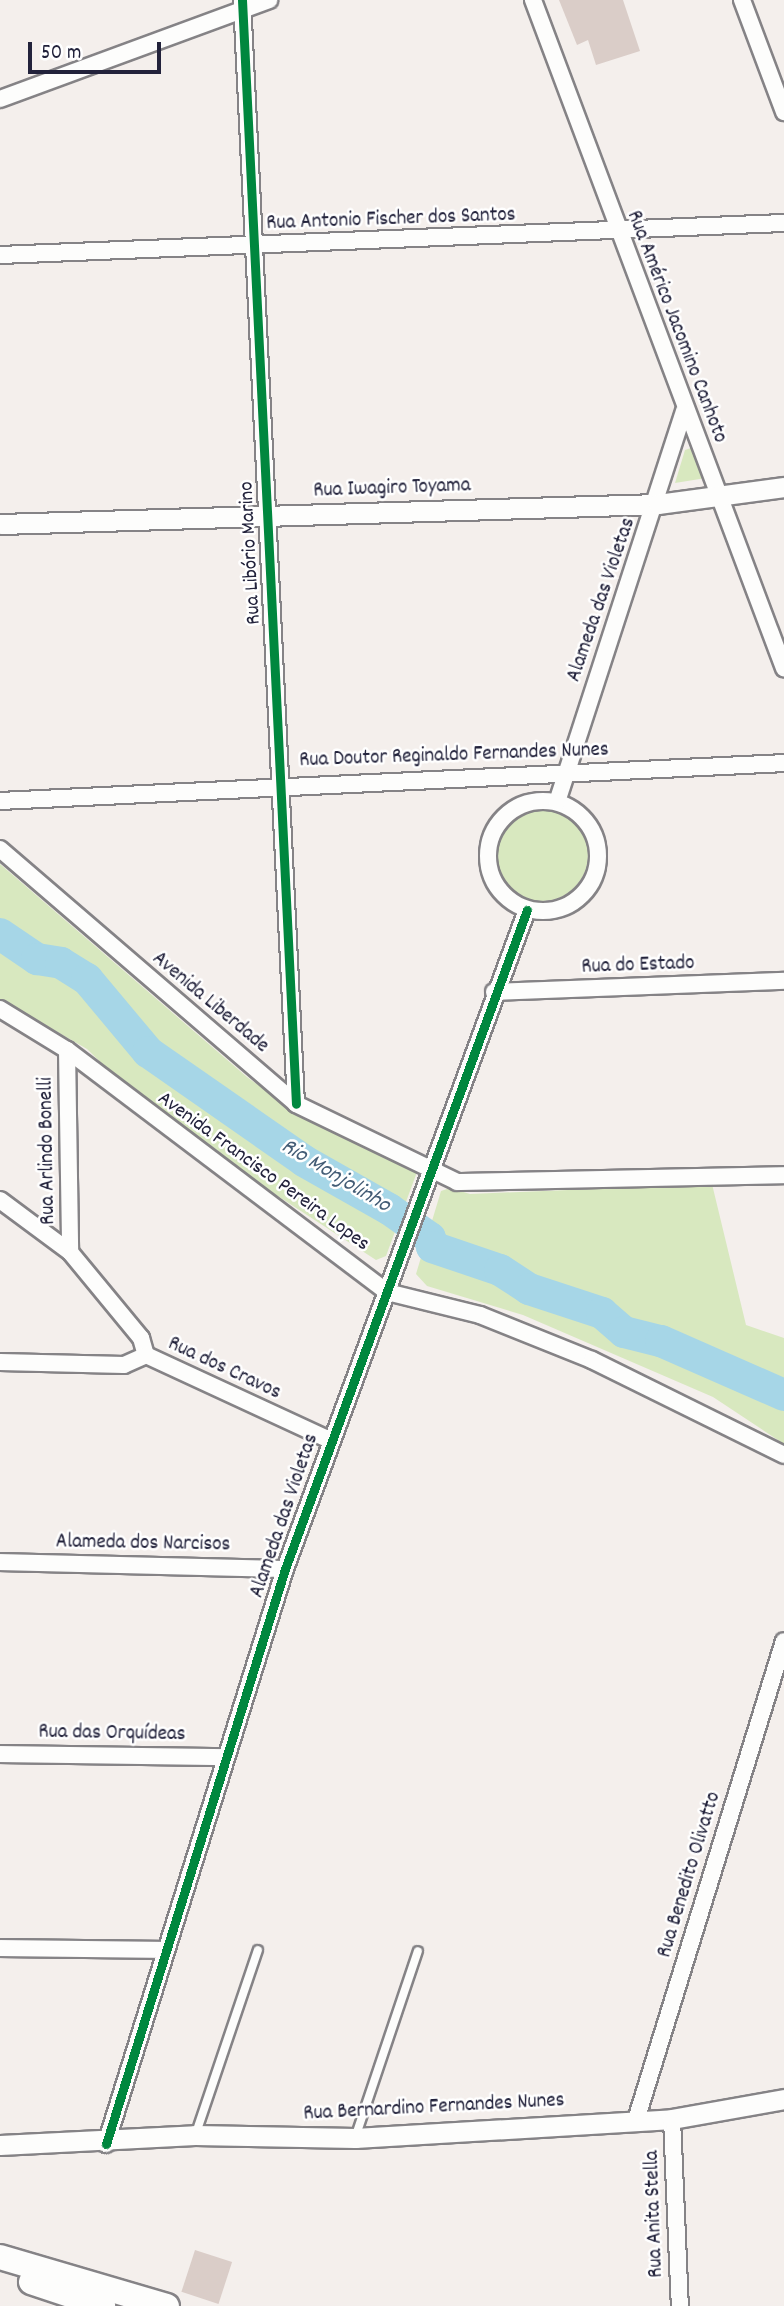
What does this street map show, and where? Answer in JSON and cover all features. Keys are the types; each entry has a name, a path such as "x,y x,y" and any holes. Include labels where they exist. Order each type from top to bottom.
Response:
{"main road":[{"path":"0,2257 167,2306"},
{"path":"0,2272 103,2306"}],"street":[{"path":"0,99 242,5 269,0"},
{"name":"Rua Américo Jacomino Canhoto","path":"533,0 684,411 784,668"},
{"path":"742,0 784,112"},
{"name":"Rua Libório Marino","path":"242,5 250,245 296,1104"},
{"name":"Rua Antonio Fischer dos Santos","path":"0,256 618,234 784,223"},
{"name":"Alameda das Violetas","path":"556,802 658,504 684,411"},
{"name":"Rua Iwagiro Toyama","path":"0,524 658,504 716,491 784,487"},
{"name":"Rua Doutor Reginaldo Fernandes Nunes","path":"0,801 281,785 784,763"},
{"path":"556,802 591,828 596,870 570,905 527,910 494,883 489,841 515,807 556,802"},
{"name":"Avenida Liberdade","path":"0,849 296,1104 457,1182 784,1175"},
{"name":"Alameda das Violetas","path":"106,2144 223,1756 285,1569 330,1440 387,1292 422,1192 428,1166 527,910"},
{"name":"Rua do Estado","path":"494,992 784,981"},
{"name":"Avenida Francisco Pereira Lopes","path":"0,1009 67,1050 387,1292 480,1315 592,1360 784,1455"},
{"name":"Rua Arlindo Bonelli","path":"67,1050 70,1252"},
{"name":"Rua dos Cravos","path":"0,1200 70,1252 141,1338 146,1356 330,1440"},
{"path":"0,1362 124,1365 146,1356"},
{"name":"Alameda dos Narcisos","path":"0,1562 285,1569"},
{"name":"Rua Benedito Olivatto","path":"636,2120 784,1641"},
{"name":"Rua das Orquídeas","path":"0,1754 223,1756"},
{"path":"0,1948 163,1950"},
{"name":"Rua Bernardino Fernandes Nunes","path":"0,2145 106,2144 195,2135 355,2138 672,2119 784,2099"},
{"name":"Rua Anita Stella","path":"672,2119 680,2306"}],"lane":[{"path":"195,2135 258,1950"},
{"path":"355,2138 418,1951"}],"green space":[{"path":"694,447 706,478 675,483 685,450"},
{"path":"533,809 551,809 568,816 581,829 588,846 588,864 581,881 568,894 551,901 533,901 516,894 503,881 496,864 496,846 503,829 516,816"},
{"path":"0,864 247,1077 293,1110 417,1172 386,1256 376,1260 244,1174 135,1096 87,1049 0,999"},
{"path":"712,1184 746,1325 784,1338 784,1444 713,1397 523,1315 427,1286 416,1274 441,1191 450,1188 470,1194"}],"building":[{"path":"559,0 623,0 640,51 596,65 588,40 577,45"},
{"path":"195,2250 232,2262 218,2304 181,2292"}],"waterway":[{"name":"Rio Monjolinho","path":"0,934 37,959 61,963 87,979 148,1052 304,1161 389,1209 430,1238 432,1247 500,1270 529,1289 602,1313 624,1332 661,1341 784,1395"}],"cycle path":[{"path":"242,0 296,1104"},
{"path":"106,2144 285,1569 527,910"}]}
